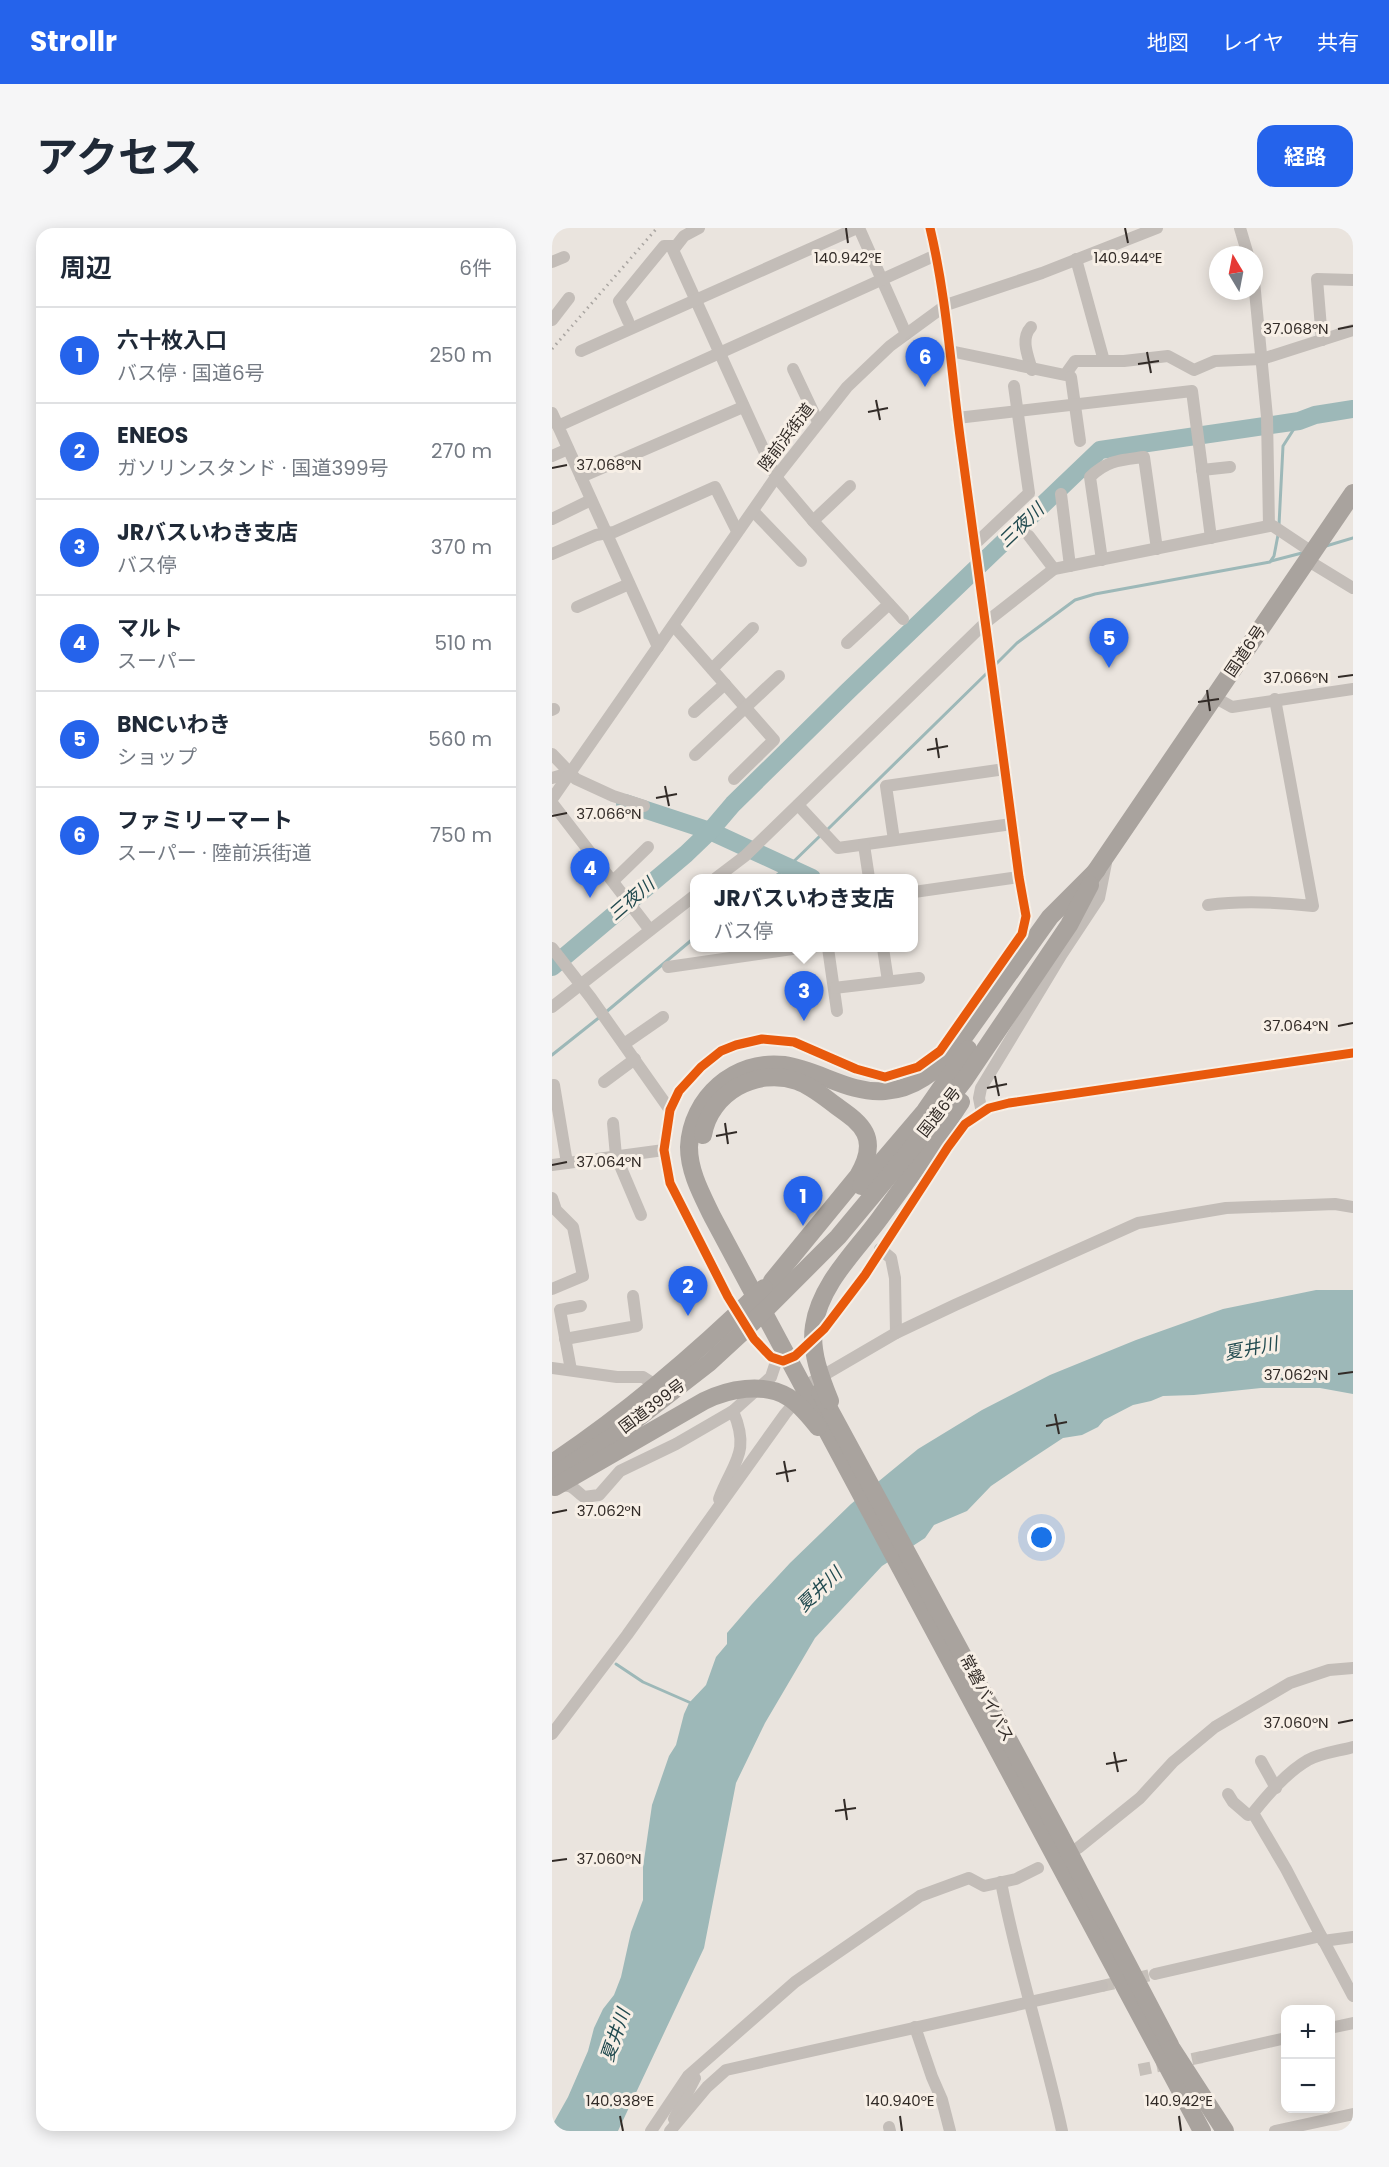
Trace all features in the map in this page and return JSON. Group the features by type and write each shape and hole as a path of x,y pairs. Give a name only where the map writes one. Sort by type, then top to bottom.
{"highway":[{"name":"国道6号","path":"743,1321 772,1281 880,1165 925,1111 1051,925 1102,863 1353,493"},
{"name":"国道6号","path":"743,1321 838,1237 879,1188 965,1078 1069,926 1102,863"},
{"path":"749,1272 704,1199 692,1168 689,1148 693,1125 701,1104 711,1091 740,1071 770,1064 786,1065 851,1087 876,1092 903,1088 920,1081 937,1069 954,1051 1050,917 1102,863"},
{"path":"839,1439 813,1345 816,1315 839,1271 927,1153 996,1048 1036,974"},
{"path":"749,1272 710,1187 702,1153 702,1138 704,1127 722,1096 748,1082 763,1077 780,1076 798,1081 813,1089 854,1118 865,1134 868,1148 865,1164 858,1176 772,1281"},
{"name":"常磐バイパス","path":"749,1272 812,1399 839,1439 1053,1837 1216,2131"},
{"name":"国道399号","path":"552,1462 743,1321"},
{"name":"国道399号","path":"553,1484 709,1363 743,1321"},
{"path":"553,1484 578,1481 601,1461 718,1394 750,1388 768,1390 788,1397 839,1439"},
{"name":"常磐バイパス","path":"1053,1837 1122,1983 1202,2131"},
{"path":"1122,1983 1134,2018 1193,2131"},
{"path":"1172,2049 1226,2131"}],"street":[{"path":"699,228 684,236 673,250 776,477 903,619"},
{"path":"581,351 858,228 906,334"},
{"path":"930,228 946,305 957,418 981,580 1018,877 1026,916 1022,934 940,1051 918,1067 885,1077 856,1069 794,1042 762,1039 721,1052 701,1067 679,1091 670,1110 664,1150 670,1183 754,1339 771,1357 783,1361 795,1356 824,1329 865,1275 948,1147 966,1124 989,1108 1010,1103 1353,1053"},
{"name":"陸前浜街道","path":"552,801 776,477 847,387 890,346 946,305 1157,228"},
{"path":"1240,228 1245,246"},
{"path":"628,321 619,301 664,246 676,246"},
{"path":"658,646 554,420 719,354 936,255"},
{"path":"552,262 564,257"},
{"path":"1076,259 1104,361"},
{"path":"1322,340 1317,279 1353,280"},
{"path":"552,320 569,298"},
{"path":"1256,300 1267,417 1271,526"},
{"path":"1031,327 1026,333 1025,342 1032,370"},
{"path":"951,351 1032,370 1065,375 1075,361 1124,361 1168,356 1194,370 1215,361 1262,359 1353,330"},
{"path":"793,369 818,422"},
{"path":"1071,377 1080,441"},
{"path":"975,544 1029,493 1014,386"},
{"path":"957,418 1192,391 1211,538"},
{"path":"581,477 743,407"},
{"path":"552,456 568,449"},
{"path":"1102,560 1090,477 1100,467 1112,461 1144,457 1157,549"},
{"path":"1202,470 1230,467"},
{"path":"813,521 850,486"},
{"path":"552,554 596,535 614,532 716,487 737,531"},
{"path":"1061,494 1071,566"},
{"path":"552,519 591,500"},
{"path":"753,511 801,561"},
{"path":"722,874 745,856 985,623 1054,569 1271,526 1285,534 1353,588"},
{"path":"1029,536 1054,569"},
{"path":"577,607 629,584"},
{"path":"847,643 890,604"},
{"path":"674,626 774,740 734,779"},
{"path":"712,669 753,628"},
{"path":"695,755 779,676"},
{"path":"694,712 724,684"},
{"path":"1214,697 1232,707 1353,688"},
{"path":"1208,905 1232,902 1312,906 1275,699"},
{"path":"552,754 576,779 613,796 644,806"},
{"path":"894,840 886,786 1005,769"},
{"path":"552,778 570,773"},
{"path":"552,801 650,930"},
{"path":"798,805 838,848 1012,824"},
{"path":"864,845 868,874"},
{"path":"613,881 648,848"},
{"path":"982,1113 979,1098 981,1088 1062,954 1099,898 1102,863"},
{"path":"918,891 1018,877"},
{"path":"552,1007 690,899"},
{"path":"552,948 670,1110"},
{"path":"668,967 771,952"},
{"path":"829,952 837,1011"},
{"path":"884,952 888,981"},
{"path":"834,988 919,978"},
{"path":"624,1044 663,1017"},
{"path":"604,1082 635,1059"},
{"path":"554,1084 567,1163"},
{"path":"613,1123 616,1156 641,1215"},
{"path":"552,1165 664,1150"},
{"path":"552,1198 556,1210 573,1227 583,1276 552,1289"},
{"path":"552,1734 627,1635 785,1414 812,1382 896,1333 1138,1223 1226,1208 1335,1204 1353,1207"},
{"path":"552,1224 569,1222"},
{"path":"880,1249 891,1258 895,1278 896,1333"},
{"path":"565,1339 637,1326 633,1296"},
{"path":"571,1370 560,1310 581,1306"},
{"path":"578,1481 584,1497 599,1495 620,1471 676,1444 733,1411 771,1377 777,1359"},
{"path":"552,1368 617,1377 643,1377 657,1386"},
{"path":"713,1515 742,1447 740,1428 733,1411"},
{"path":"1078,1848 1140,1798 1173,1762 1215,1726 1290,1683 1329,1670 1353,1668"},
{"path":"1352,1991 1253,1813 1276,1788 1309,1759 1353,1747"},
{"path":"1261,1761 1276,1788"},
{"path":"1228,1794 1233,1802 1248,1815"},
{"path":"651,2131 688,2076 795,1982 920,1896 969,1878 984,1886 1016,1879 1038,1868"},
{"path":"1001,1882 1062,2131"},
{"path":"1155,1974 1322,1939 1353,1937"},
{"path":"670,2131 706,2088 726,2070 1102,1986"},
{"path":"1335,2027 1353,2023"},
{"path":"915,2027 942,2100 950,2131"},
{"path":"1202,2057 1281,2039"},
{"path":"670,2131 702,2064"},
{"path":"1275,2131 1353,2114"}],"water":[{"name":"夏井川","path":"1316,1290 1353,1290 1353,1394 1320,1388 1261,1388 1163,1396 1133,1405 1082,1435 1063,1438 991,1486 967,1511 934,1525 925,1538 882,1566 815,1638 765,1723 736,1783 704,1948 618,2131 552,2131 554,2122 568,2097 588,2051 594,2028 603,2009 614,1995 621,1977 631,1932 643,1900 643,1867 652,1805 669,1756 676,1745 684,1714 689,1703 706,1685 716,1657 727,1644 727,1633 752,1604 790,1563 851,1504 918,1449 982,1410 1050,1375 1136,1340 1223,1309"}],"waterway":[{"name":"三夜川","path":"552,967 686,854 733,804 848,691 1100,450 1299,421 1315,415 1353,409"},
{"path":"1279,525 1283,446 1299,421"},
{"path":"994,666 1017,643 1075,600 1095,594 1270,562 1274,556 1278,535"},
{"path":"1326,546 1353,538"},
{"path":"1271,561 1302,553"},
{"path":"827,830 987,673"},
{"name":"三夜川","path":"625,803 710,831 803,874"},
{"path":"778,874 822,834"},
{"path":"606,1012 690,941"},
{"path":"552,1055 601,1016"},
{"path":"616,1664 643,1682 691,1703"}],"tunnel":[{"path":"1102,1986 1155,1974"},
{"path":"1139,2070 1202,2057"}],"railway":[{"path":"552,349 657,228"}],"cycle path":[{"path":"930,228 945,309 961,444 1026,916 1022,934 940,1051 918,1067 885,1077 856,1069 794,1042 762,1039 721,1051 701,1067 679,1091 670,1110 664,1150 670,1183 728,1297 754,1339 771,1357 783,1361 795,1356 824,1329 865,1275 965,1124 989,1108 1009,1103 1353,1053"}],"place":[{"name":"ファミリーマート","path":"925,387"},
{"name":"BNCいわき","path":"1109,668"},
{"name":"マルト","path":"590,898"},
{"name":"JRバスいわき支店","path":"804,1021"},
{"name":"六十枚入口","path":"803,1226"},
{"name":"ENEOS","path":"688,1316"}]}
